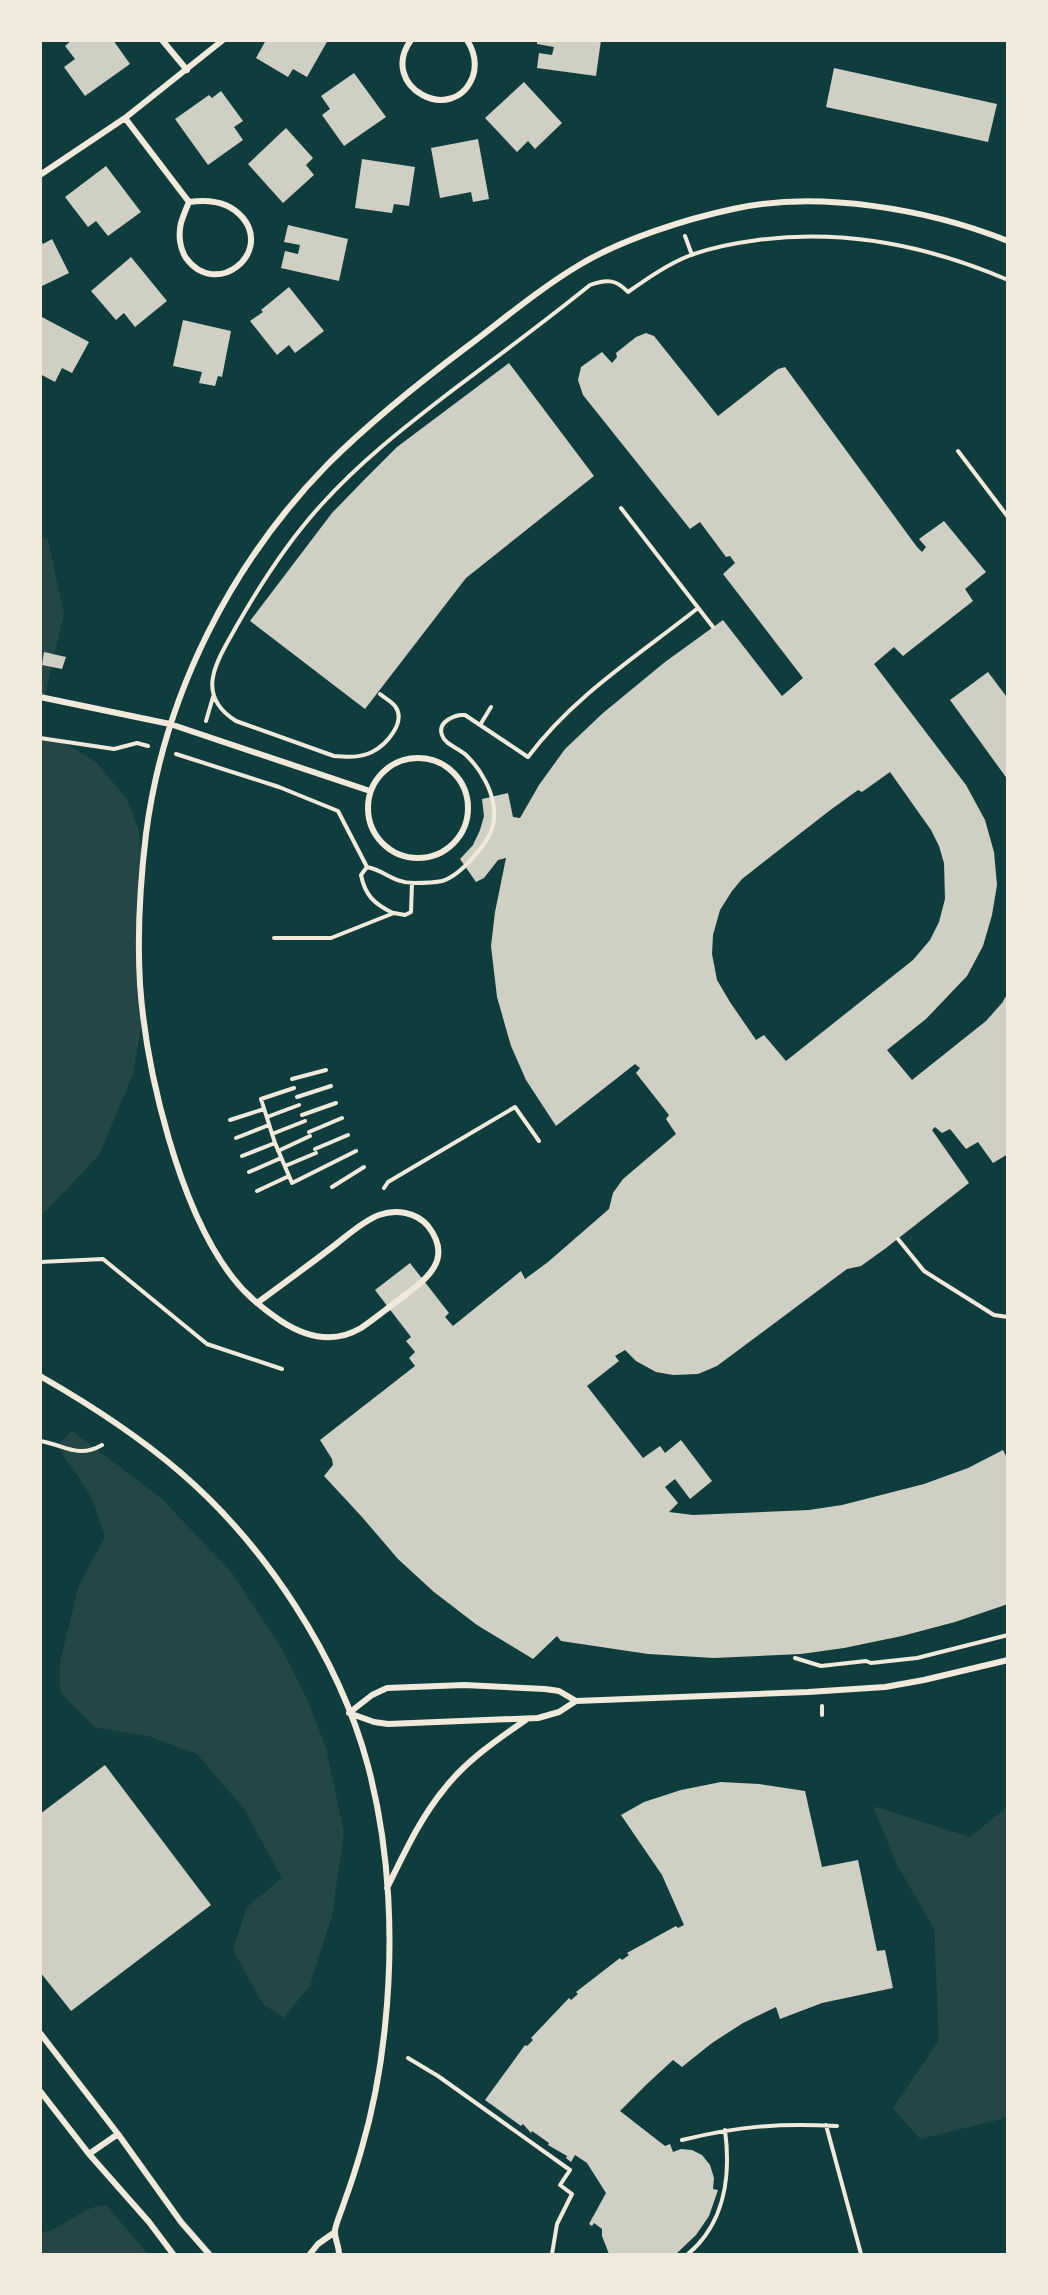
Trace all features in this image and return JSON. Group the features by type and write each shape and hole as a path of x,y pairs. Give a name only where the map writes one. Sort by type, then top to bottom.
{"street":[{"path":"162,40 187,70"},
{"path":"40,175 125,118 223,40"},
{"path":"400,40 409,43 402,59 406,81 422,96 440,100 458,94 471,81 475,70 475,59 472,47 466,40"},
{"path":"125,118 189,202"},
{"path":"209,199 236,209 247,223 252,239 247,256 236,268 222,275 207,275 192,267 181,251 181,225 189,202 209,199"},
{"path":"257,1303 364,1223 386,1213 406,1213 419,1217 430,1229 438,1246 436,1265 420,1284 368,1323 341,1336 325,1338 304,1334 257,1303 234,1280 218,1257 186,1189 159,1103 146,1033 139,953 141,892 148,819 170,724 189,671 222,608 266,540 312,481 352,441 433,373 539,293 588,260 641,237 747,206 792,203 849,204 901,211 956,224 1008,241"},
{"path":"40,697 170,724 370,791"},
{"path":"417,758 433,761 455,775 464,789 467,814 463,830 453,844 431,857 414,858 398,854 383,845 373,831 368,816 370,791 379,776 400,761 417,758"},
{"path":"40,1376 100,1412 157,1453 181,1472 229,1520 290,1596 320,1649 359,1737 373,1786 381,1830 387,1889 389,1955 382,2057 366,2131 335,2232 339,2254"},
{"path":"349,1713 374,1722 388,1724 528,1718 559,1712 576,1701 885,1687 1008,1660"},
{"path":"349,1713 372,1695 387,1688 464,1685 545,1689 559,1691 576,1701"},
{"path":"387,1889 420,1824 446,1786 483,1752 528,1718"},
{"path":"40,2033 118,2134 181,2222 209,2254"},
{"path":"40,2091 89,2154 149,2222 173,2254"},
{"path":"89,2154 118,2134"},
{"path":"310,2254 318,2244 335,2232"}],"path":[{"path":"380,694 397,708 399,720 394,731 372,752 347,758 334,756 236,720 225,713 214,696 212,677 216,665 250,602 275,563 323,502 390,438 590,285 604,280 614,282 628,292 666,266 724,245 775,238 818,236 863,240 927,251 1008,280"},
{"path":"958,451 1008,517"},
{"path":"621,508 713,627"},
{"path":"40,738 114,749 136,743 279,787 338,810 367,867 401,882 443,881 460,871 484,844 493,826 494,808 483,776 465,755 446,742 442,736 441,729 444,723 457,714 465,715 528,757 544,735 570,709 698,608"},
{"path":"480,725 490,707"},
{"path":"367,867 361,875 367,895 378,906 394,913 405,915 411,912 412,883"},
{"path":"274,939 331,938 394,913"},
{"path":"292,1079 326,1070"},
{"path":"297,1098 331,1086"},
{"path":"294,1089 261,1099 275,1143 292,1183 356,1151"},
{"path":"302,1115 336,1103"},
{"path":"267,1117 299,1106"},
{"path":"384,1188 388,1182 515,1107 539,1141"},
{"path":"230,1120 264,1109"},
{"path":"278,1150 342,1118"},
{"path":"272,1134 305,1121"},
{"path":"236,1138 270,1125"},
{"path":"285,1166 348,1135"},
{"path":"242,1156 275,1143"},
{"path":"249,1172 281,1158"},
{"path":"332,1187 364,1167"},
{"path":"257,1191 289,1176"},
{"path":"898,1239 924,1271 994,1315 1008,1317"},
{"path":"40,1262 103,1259 207,1344 282,1369"},
{"path":"40,1441 90,1452 102,1445"},
{"path":"795,1658 821,1666 866,1661 871,1663 917,1658 1008,1635"},
{"path":"408,2058 438,2076 570,2170 560,2185 572,2194 557,2224 552,2254"},
{"path":"682,2140 725,2130 773,2125 837,2126"},
{"path":"826,2125 861,2254"},
{"path":"688,2254 710,2229 721,2203 728,2177 725,2130"}],"shaded area":[{"path":"41,536 48,540 64,614 44,698 41,697"},
{"path":"41,738 58,739 96,762 127,799 138,829 142,854 142,1021 133,1074 99,1155 41,1216"},
{"path":"72,1431 162,1499 232,1573 281,1647 307,1699 326,1748 344,1832 332,1916 310,1985 284,2018 263,2004 233,1950 247,1907 282,1878 244,1809 197,1754 151,1737 94,1727 60,1692 60,1662 79,1585 105,1537 91,1496 57,1446"},
{"path":"873,1806 970,1837 1007,1807 1008,2116 920,2139 893,2108 939,2040 934,1929 896,1863"},
{"path":"106,2205 148,2254 41,2254 41,2232 58,2227 88,2209"}],"building":[{"path":"72,40 113,40 130,64 85,96 64,67 75,59 65,46"},
{"path":"266,40 328,40 307,77 293,69 288,77 256,58"},
{"path":"537,40 601,40 596,76 537,68 539,53 552,55 554,47 537,44"},
{"path":"834,68 997,104 988,142 826,107"},
{"path":"354,73 386,117 344,146 322,115 330,109 321,96"},
{"path":"524,82 562,123 535,149 528,141 517,152 485,118"},
{"path":"221,91 243,121 234,127 243,140 208,165 175,119 209,95 212,98"},
{"path":"286,128 313,158 306,165 314,175 283,203 248,164"},
{"path":"478,139 489,199 473,202 471,192 440,198 431,148"},
{"path":"362,159 415,167 409,206 394,204 392,213 355,208"},
{"path":"106,166 141,212 108,236 96,221 88,227 65,197"},
{"path":"288,225 348,239 339,281 281,268 285,251 298,254 300,245 284,242"},
{"path":"40,239 43,244 52,239 69,273 40,287"},
{"path":"131,257 167,301 135,327 124,313 116,320 91,291"},
{"path":"289,287 324,331 295,353 289,345 277,355 250,321"},
{"path":"40,316 89,342 72,373 62,368 55,382 40,374"},
{"path":"183,320 231,331 222,377 218,376 215,386 199,383 202,372 173,366"},
{"path":"646,333 654,336 718,416 778,369 785,367 917,547 922,552 926,547 919,539 944,521 986,572 965,589 973,601 903,656 894,647 874,664 966,785 985,820 994,852 997,885 992,915 983,946 967,976 926,1019 887,1050 912,1080 986,1021 1008,993 1008,1154 993,1163 978,1142 966,1149 950,1129 942,1133 935,1127 932,1130 969,1183 886,1248 861,1266 847,1269 717,1366 698,1374 673,1375 656,1372 636,1361 625,1350 615,1356 619,1361 587,1386 643,1458 660,1446 665,1453 681,1440 712,1481 690,1499 675,1479 665,1487 678,1503 669,1512 693,1515 809,1510 842,1505 924,1484 968,1468 1003,1450 1008,1460 1008,1604 955,1622 844,1648 801,1654 714,1658 648,1654 561,1641 557,1636 533,1659 477,1625 434,1592 398,1559 324,1476 333,1465 332,1459 320,1440 415,1366 409,1358 415,1352 406,1341 411,1337 375,1290 410,1263 449,1313 445,1317 453,1326 521,1271 525,1279 548,1262 609,1209 613,1193 623,1179 676,1134 666,1119 669,1115 636,1073 640,1068 635,1064 556,1126 526,1080 511,1046 497,997 491,946 506,858 498,860 484,878 476,882 460,859 473,845 480,830 484,816 482,799 508,793 513,817 520,818 539,785 565,749 603,713 665,662 723,620 782,696 803,678 723,574 735,563 730,556 726,557 700,522 690,529 583,395 578,380 581,367 602,352 612,363 617,357 616,353 636,337","holes":["890,772 931,830 944,863 945,899 939,922 930,940 913,960 786,1061 764,1035 756,1040 717,980 712,954 713,935 720,910 732,891 742,879 829,811 858,790 862,792"]},
{"path":"509,363 594,476 466,578 365,709 250,621 332,513 397,447"},
{"path":"44,652 66,657 62,669 42,665"},
{"path":"988,672 1006,696 1008,695 1008,780 950,700"},
{"path":"105,1765 211,1905 71,2011 40,1972 40,1814"},
{"path":"721,1782 759,1784 805,1791 822,1867 858,1860 877,1951 885,1950 893,1988 822,2003 780,2019 776,2007 743,2023 712,2043 682,2067 673,2060 647,2084 620,2111 665,2146 670,2144 673,2152 681,2149 692,2150 702,2155 710,2165 714,2178 713,2189 718,2190 709,2216 696,2235 676,2254 609,2254 602,2236 602,2229 594,2223 592,2226 589,2224 606,2193 587,2163 575,2155 571,2162 566,2158 567,2156 548,2145 549,2143 532,2131 531,2133 523,2124 521,2126 485,2100 525,2045 527,2046 533,2040 531,2038 569,1998 571,2000 578,1994 576,1992 620,1958 622,1960 629,1955 627,1953 676,1926 678,1928 684,1925 662,1875 621,1815 644,1802 681,1790"}]}
